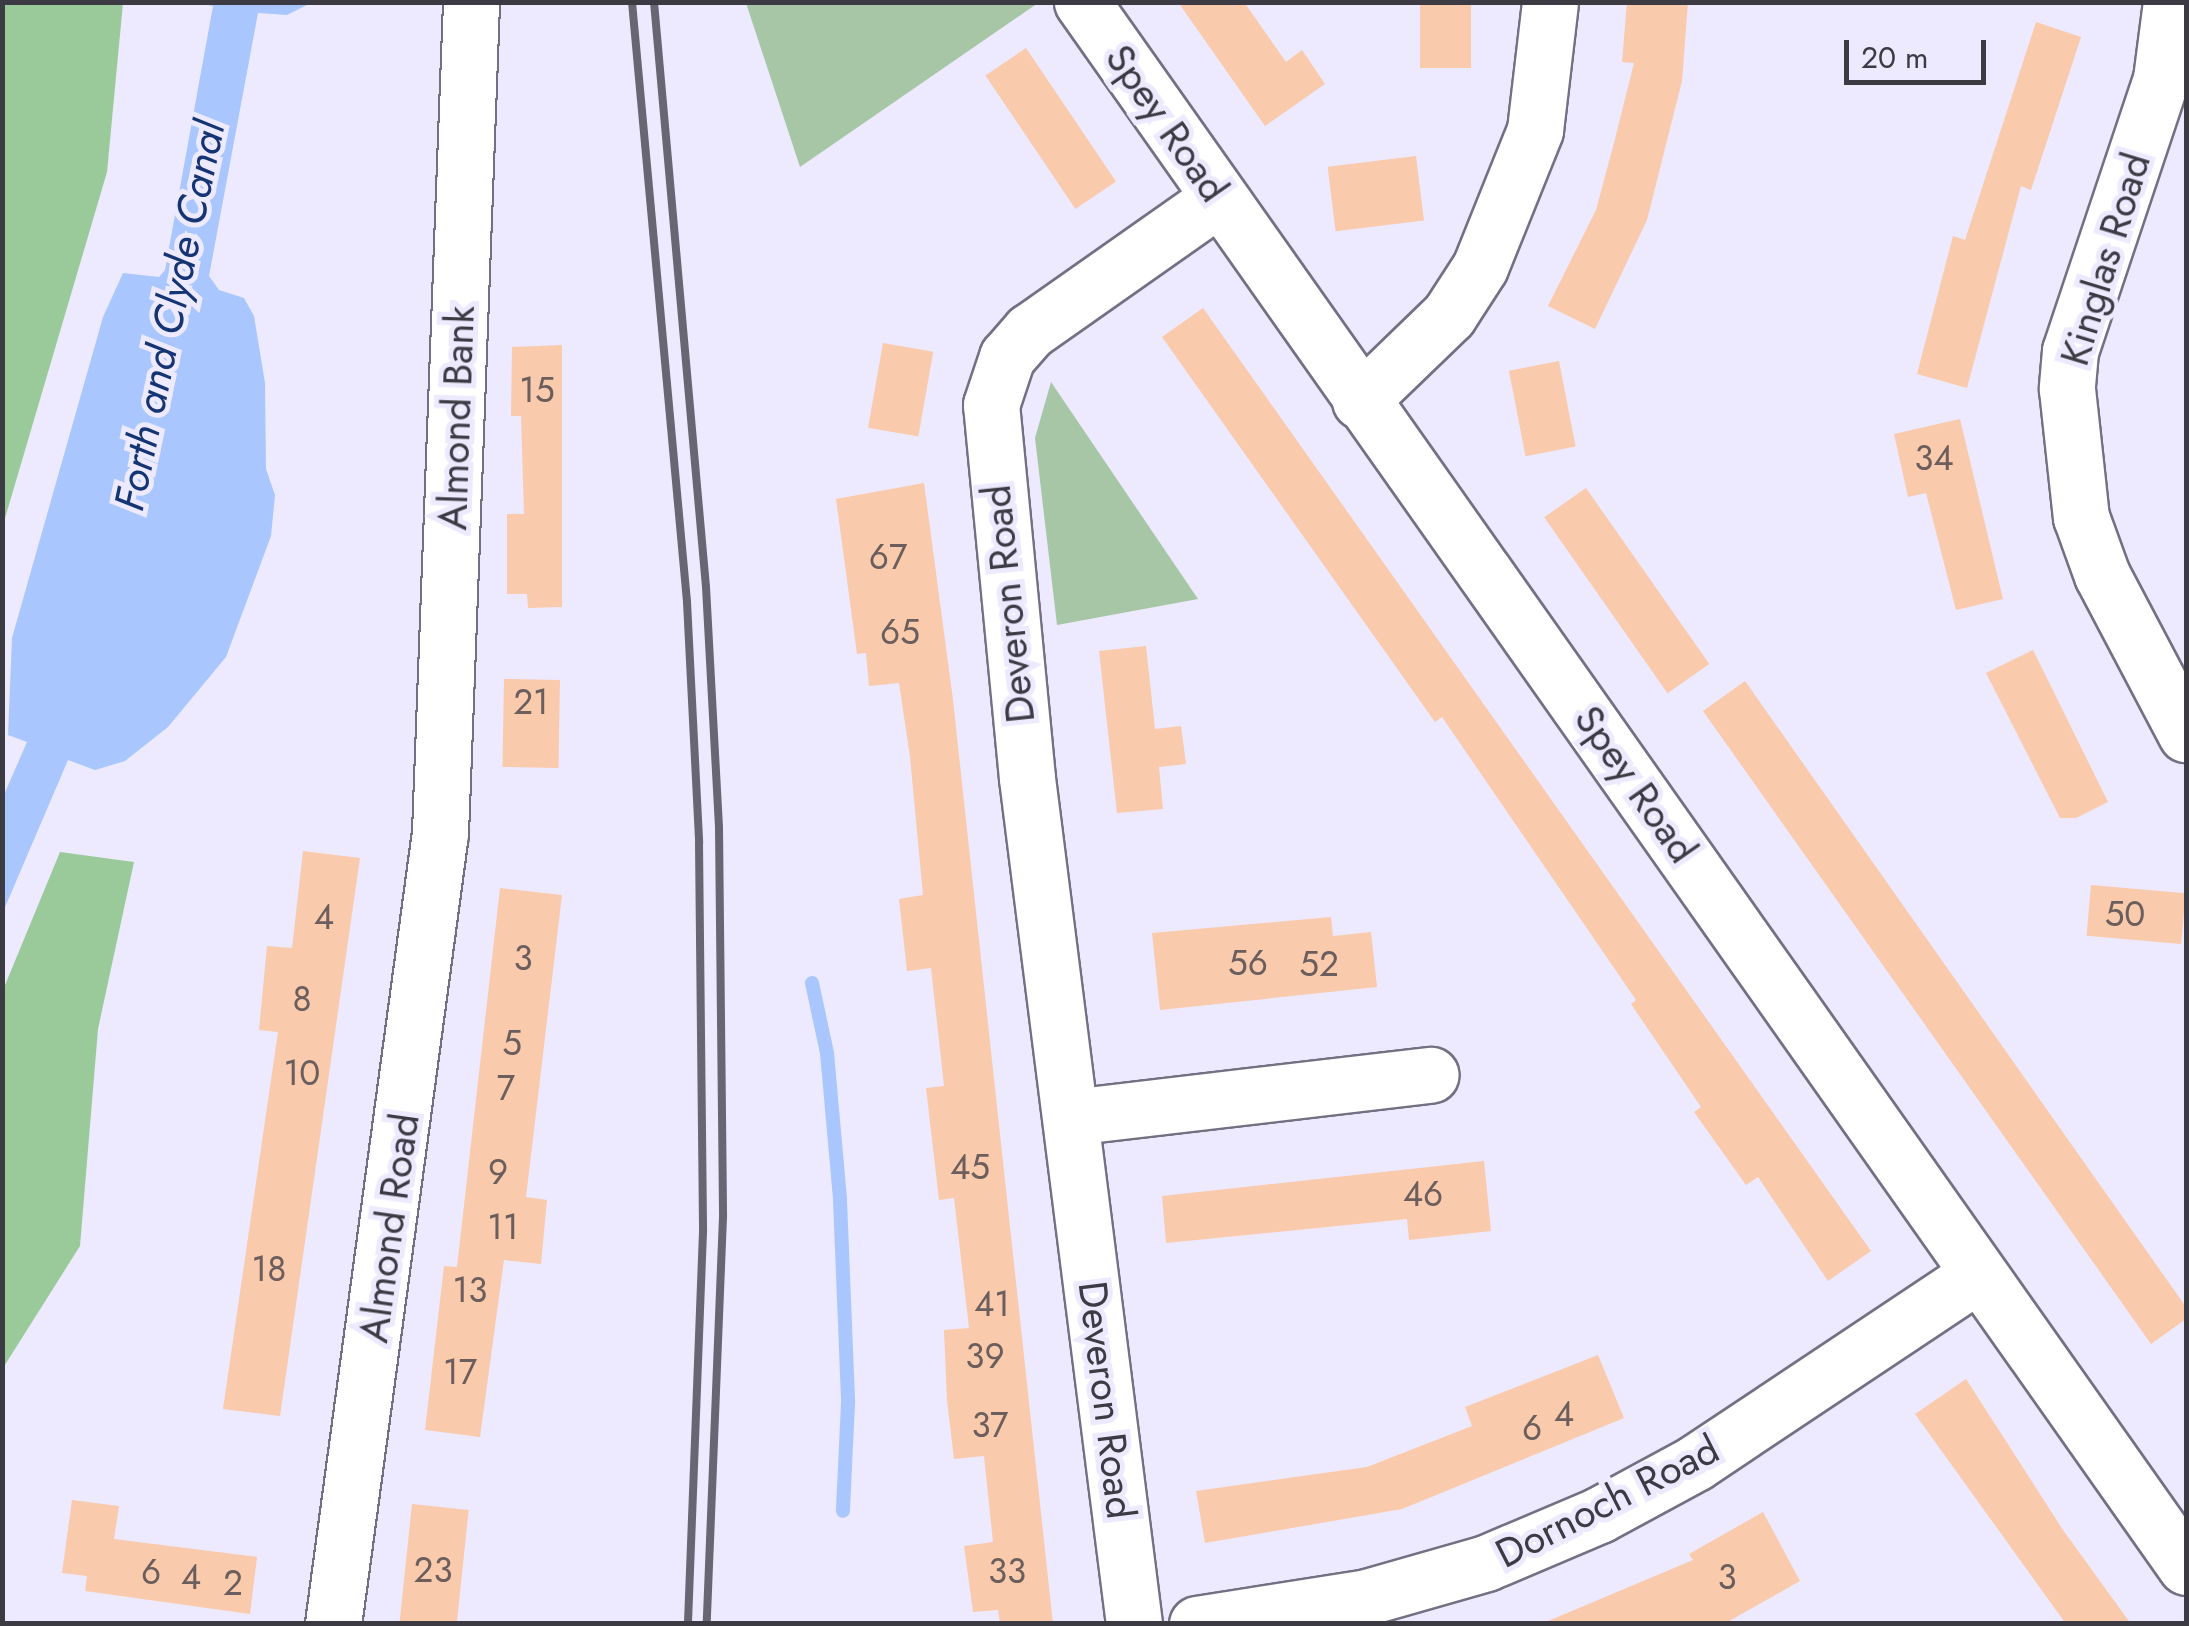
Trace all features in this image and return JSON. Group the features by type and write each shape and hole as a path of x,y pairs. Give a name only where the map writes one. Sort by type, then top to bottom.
{"street":[{"name":"Almond Bank","path":"440,832 471,2"},
{"name":"Spey Road","path":"1082,2 1360,402 1566,682 1975,1276 2186,1568"},
{"path":"1360,402 1449,315 1480,267 1535,130 1550,2"},
{"name":"Kinglas Road","path":"2171,2 2161,79 2070,350 2067,388 2081,517 2102,575 2186,734"},
{"name":"Deveron Road","path":"1134,1624 1004,574 991,405 1007,357 1030,331 1220,198"},
{"name":"Almond Road","path":"333,1624 440,832"},
{"path":"1070,1117 1431,1074"},
{"name":"Dornoch Road","path":"1197,1624 1367,1597 1486,1563 1598,1515 1695,1464 1975,1276"}],"green space":[{"path":"3,2 123,3 107,172 3,525"},
{"path":"746,2 1038,3 800,167"},
{"path":"1051,382 1198,599 1057,625 1035,438"},
{"path":"60,852 134,862 98,1029 80,1246 3,1368 3,990"}],"water":[{"name":"Forth and Clyde Canal","path":"198,3 311,3 287,15 258,13 209,276 219,290 244,298 254,316 265,383 266,469 275,495 271,536 226,657 168,727 125,761 95,770 68,760 3,912 3,797 27,742 8,735 12,638 103,317 123,273 159,277 165,270 213,6"}],"building":[{"path":"1178,2 1244,2 1286,62 1302,50 1325,84 1265,126"},
{"path":"1420,2 1471,2 1471,68 1420,68"},
{"path":"1627,2 1688,2 1682,81 1647,220 1595,329 1548,306 1596,210 1614,143 1634,63 1622,62"},
{"path":"2036,22 2081,37 2031,190 2021,186 1967,388 1917,374 1953,236 1965,240"},
{"path":"1026,48 1116,181 1075,209 985,75"},
{"path":"1416,156 1424,221 1336,231 1328,167"},
{"path":"1203,308 1871,1251 1828,1281 1758,1177 1746,1185 1694,1112 1701,1107 1631,1004 1636,1000 1442,717 1435,722 1162,337"},
{"path":"883,343 933,352 918,437 868,428"},
{"path":"562,345 562,607 528,608 527,594 507,594 507,514 524,514 521,416 511,416 512,347"},
{"path":"1559,361 1576,446 1526,456 1509,371"},
{"path":"1960,419 2003,599 1956,610 1926,493 1908,497 1894,434"},
{"path":"924,483 953,700 1053,1624 1000,1624 998,1610 973,1612 964,1546 993,1542 984,1456 954,1459 947,1400 944,1330 969,1328 954,1198 939,1200 926,1088 944,1086 931,968 907,971 899,899 923,895 910,757 899,683 869,686 866,653 857,654 836,499"},
{"path":"1586,488 1709,664 1668,693 1544,517"},
{"path":"1146,646 1155,729 1181,726 1186,764 1159,767 1163,809 1117,813 1099,651"},
{"path":"2033,650 2108,802 2076,818 2060,818 1986,673"},
{"path":"504,679 560,680 558,768 502,767"},
{"path":"1745,681 2186,1307 2186,1319 2151,1344 1703,711"},
{"path":"303,851 360,858 280,1416 223,1409 278,1032 259,1030 267,946 292,948"},
{"path":"2091,885 2186,893 2181,944 2087,936"},
{"path":"500,888 562,895 526,1197 547,1200 541,1264 504,1260 480,1437 425,1430 444,1266 457,1267"},
{"path":"1331,917 1333,936 1371,932 1377,987 1160,1010 1152,933"},
{"path":"1484,1161 1491,1231 1409,1240 1407,1219 1166,1243 1162,1196"},
{"path":"1598,1355 1624,1418 1402,1509 1205,1543 1196,1491 1367,1467 1472,1426 1465,1407"},
{"path":"1966,1379 2063,1530 2131,1624 2066,1624 1915,1414"},
{"path":"72,1500 119,1506 114,1539 257,1557 250,1614 85,1591 87,1576 62,1573"},
{"path":"412,1504 469,1510 457,1624 399,1624"},
{"path":"1763,1512 1800,1581 1724,1624 1541,1624 1693,1560 1689,1554"}],"waterway":[{"path":"812,983 827,1053 840,1200 848,1403 843,1511"}],"railway":[{"path":"632,2 687,602 699,843 703,1232 688,1624"},
{"path":"654,2 706,587 719,828 723,1217 707,1624"}]}
